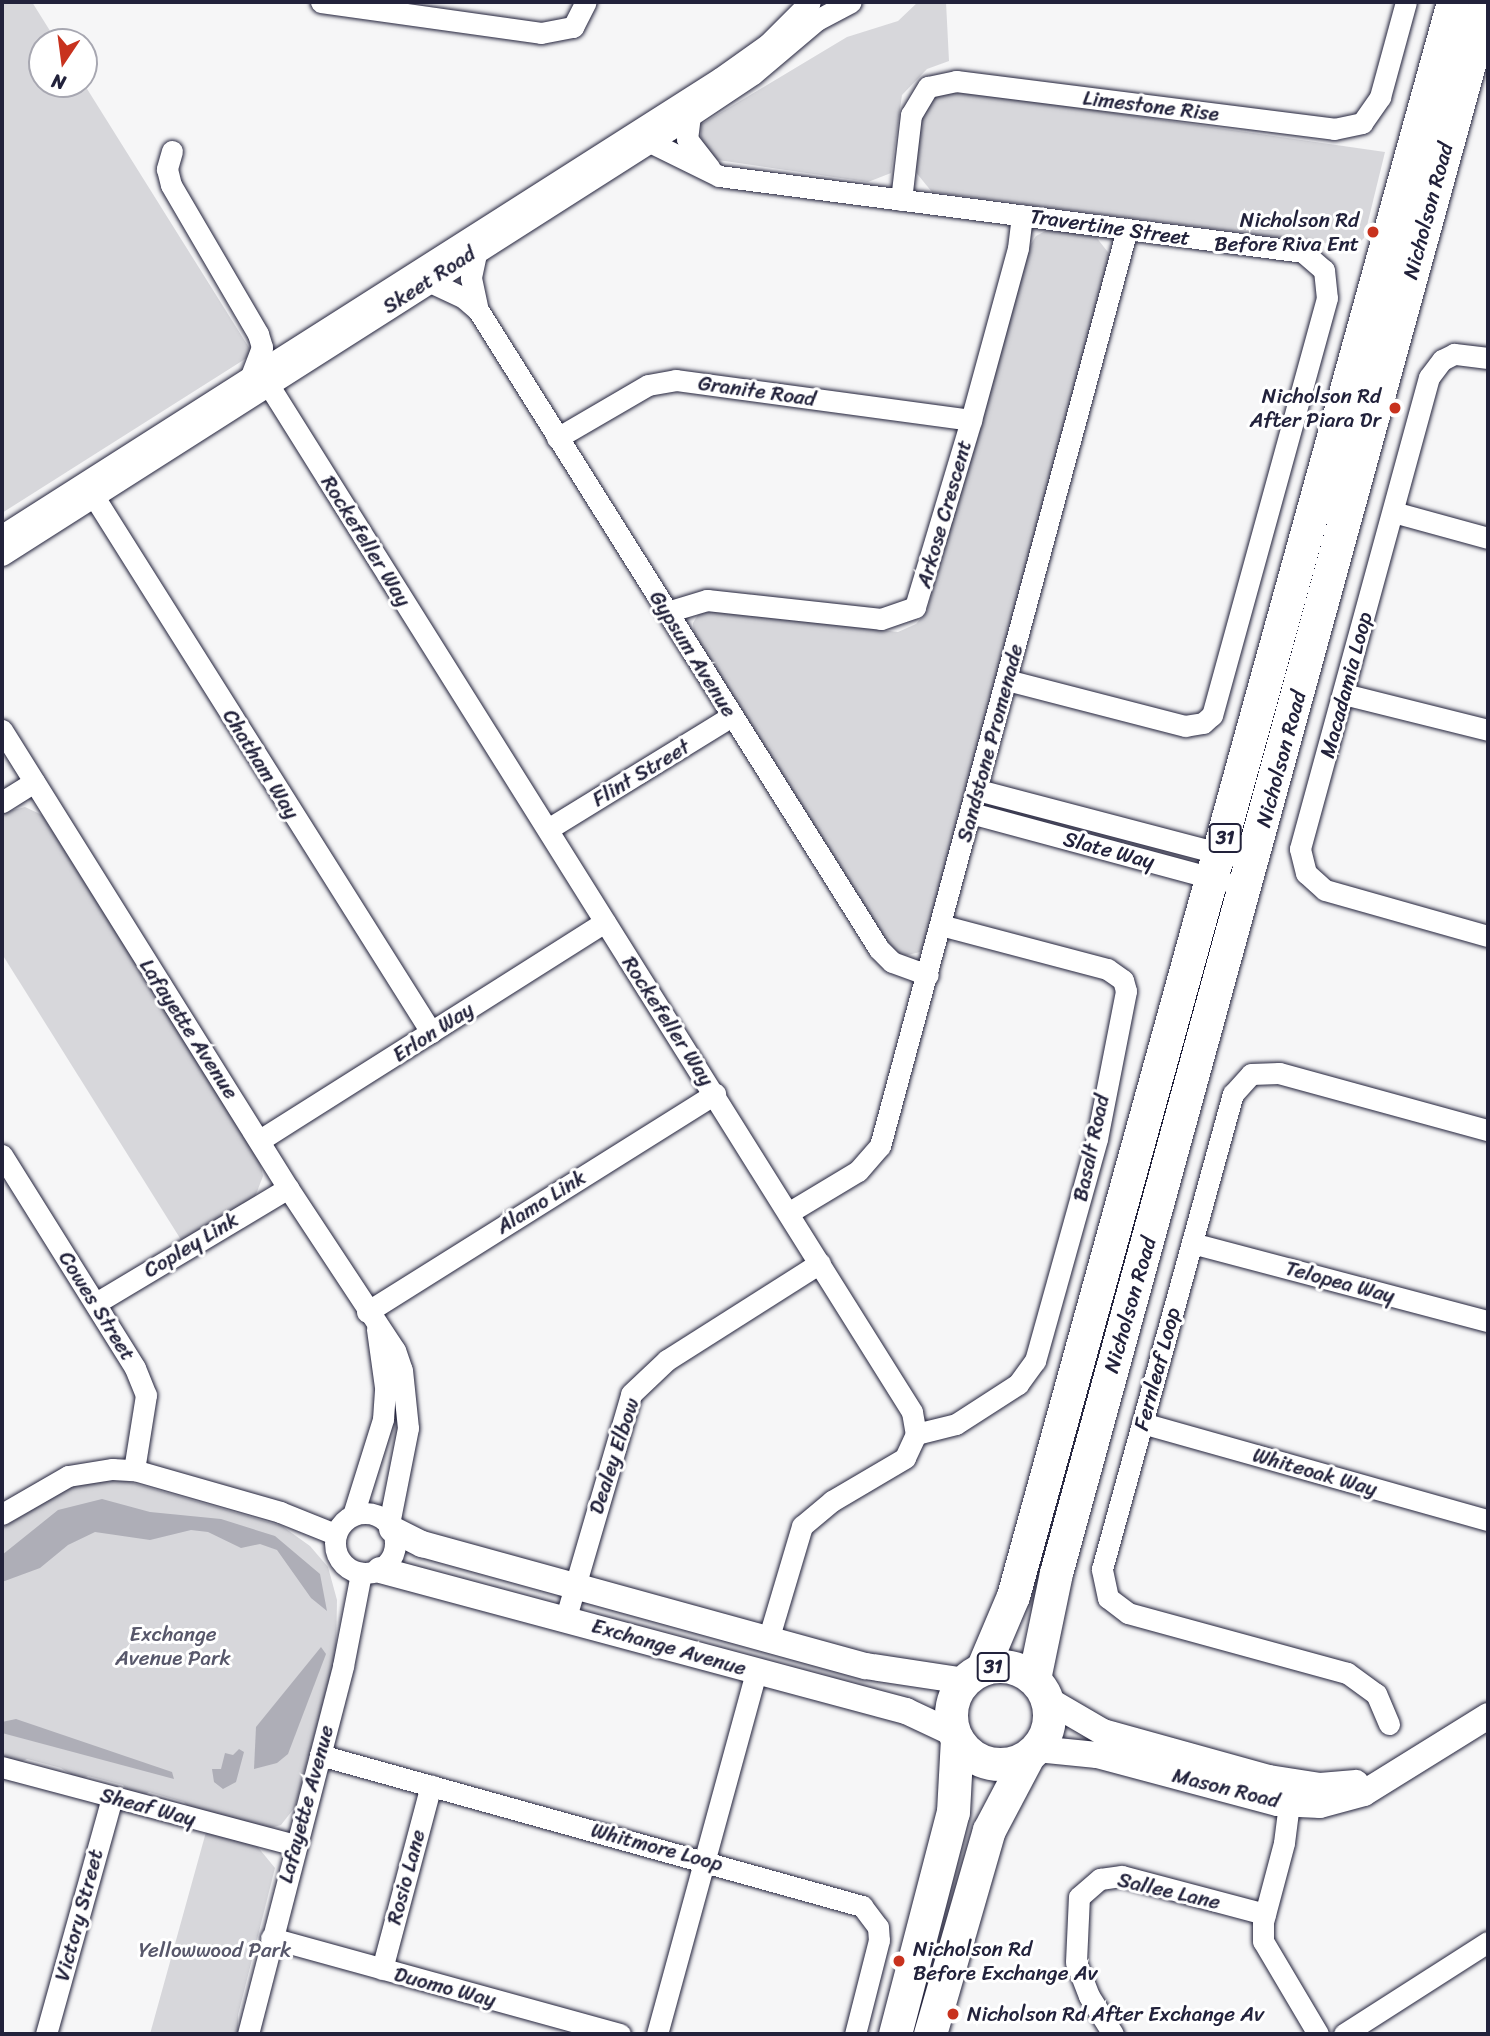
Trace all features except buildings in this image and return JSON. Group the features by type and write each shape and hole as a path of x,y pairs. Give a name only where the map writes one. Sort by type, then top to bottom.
{"main road":[{"name":"Nicholson Road","path":"895,2034 951,1824 956,1736 951,1712 1013,1596 1217,866 1453,2"},
{"name":"Nicholson Road","path":"930,2034 989,1830 1049,1726 1041,1689 1056,1573 1250,875 1486,2"},
{"name":"31","path":"973,1675 1009,1667 1041,1689"},
{"path":"956,1736 966,1751 993,1764 1032,1753"}],"street":[{"path":"321,2 541,33 573,27 586,2"},
{"name":"Skeet Road","path":"2,555 260,379 297,344 720,78 768,44 810,2"},
{"name":"Skeet Road","path":"2,536 260,379 428,281 650,142 775,57 817,20 852,2"},
{"name":"Limestone Rise","path":"901,200 911,115 928,87 956,81 1334,129 1362,123 1380,97 1406,2"},
{"path":"690,115 690,145 719,176"},
{"name":"Travertine Street","path":"650,142 719,176 1303,252 1324,270 1328,298 1212,715 1203,723 1185,726 1007,680"},
{"path":"172,151 167,169 171,186 242,303 262,347 260,379"},
{"name":"Arkose Crescent","path":"667,612 707,600 881,619 915,607 971,420 1018,248 1022,215"},
{"name":"Sandstone Promenade","path":"788,1213 858,1171 880,1146 1127,229"},
{"name":"Gypsum Avenue","path":"477,248 471,278 478,310"},
{"name":"Gypsum Avenue","path":"428,281 464,298 478,310 879,949 892,962 928,975"},
{"path":"242,303 262,328 297,344"},
{"name":"Macadamia Loop","path":"1488,358 1454,354 1434,368 1300,849 1306,873 1325,890 1488,936"},
{"name":"Rockefeller Way","path":"260,379 715,1094 909,1407 916,1434"},
{"name":"Granite Road","path":"557,438 648,385 676,380 971,420"},
{"name":"Chatham Way","path":"93,495 431,1032"},
{"path":"1393,512 1488,538"},
{"path":"1344,694 1488,730"},
{"name":"Flint Street","path":"548,829 732,716"},
{"name":"Lafayette Avenue","path":"2,730 288,1188 372,1319 395,1350 408,1409 390,1526"},
{"path":"2,802 34,782"},
{"name":"Slate Way","path":"978,790 1250,875"},
{"name":"Slate Way","path":"971,813 1217,866"},
{"name":"Erlon Way","path":"260,1140 605,922"},
{"name":"Basalt Road","path":"916,1434 956,1424 1018,1384 1035,1361 1097,1139 1126,991 1123,980 1107,969 941,925"},
{"name":"Fernleaf Loop","path":"1389,1724 1376,1693 1348,1673 1128,1613 1108,1598 1102,1569 1232,1096 1251,1074 1279,1073 1488,1130"},
{"name":"Alamo Link","path":"372,1319 715,1094"},
{"name":"Cowes Street","path":"2,1155 135,1368 146,1395 134,1471"},
{"name":"Copley Link","path":"96,1303 288,1188"},
{"name":"Telopea Way","path":"1192,1243 1488,1321"},
{"name":"Dealey Elbow","path":"566,1617 631,1394 667,1360 820,1263"},
{"name":"Lafayette Avenue","path":"353,1515 383,1419 385,1387 372,1319"},
{"name":"Whiteoak Way","path":"1142,1423 1488,1520"},
{"path":"769,1637 802,1526 832,1502 899,1463 912,1451 916,1434"},
{"path":"2,1514 68,1476 95,1469 134,1471 280,1512 335,1534"},
{"path":"373,1514 390,1526 394,1551 370,1572 337,1557 335,1534 353,1515 373,1514"},
{"name":"Exchange Avenue","path":"390,1526 422,1544 900,1675 973,1675"},
{"name":"Lafayette Avenue","path":"248,2034 295,1845 370,1572"},
{"name":"Exchange Avenue","path":"370,1572 566,1617 755,1672 906,1711 956,1736"},
{"path":"657,2034 755,1672"},
{"name":"Mason Road","path":"1041,1689 1103,1732 1291,1793"},
{"name":"Mason Road","path":"1032,1753 1086,1753 1291,1793 1320,1786 1357,1783 1407,1765 1488,1716"},
{"name":"Whitmore Loop","path":"320,1755 846,1899 867,1910 878,1927 878,1940 855,2034"},
{"name":"Sheaf Way","path":"2,1767 295,1845"},
{"name":"Rosio Lane","path":"382,1969 431,1785"},
{"path":"1291,1793 1284,1843 1265,1914 1263,1941 1269,1958 1318,2034"},
{"name":"Victory Street","path":"47,2034 112,1797"},
{"name":"Sallee Lane","path":"1113,2034 1088,1996 1076,1962 1079,1897 1100,1879 1122,1876 1265,1914"},
{"name":"Duomo Way","path":"271,1938 620,2034"},
{"path":"1345,2034 1488,1942"}],"green space":[{"path":"2,2 32,2 48,28 28,28 28,98 93,98 253,354 2,513"},
{"path":"918,2 946,2 949,61 927,69 902,95 891,173 868,182 711,159 702,145 700,125 847,37 898,21"},
{"path":"956,90 1385,152 1364,238 1355,247 932,192 914,170 918,125 924,107 937,94"},
{"path":"1049,229 1096,237 1111,256 928,942 920,952 904,956 889,948 694,636 693,623 699,613 718,611 898,632 916,624 927,611 1023,257 1036,236"},
{"path":"25,807 42,815 260,1162 263,1176 255,1197 183,1243 2,954 2,813"},
{"name":"Exchange Avenue Park","path":"119,1479 282,1526 310,1546 328,1567 337,1600 336,1654 295,1807 281,1825 267,1829 190,1810 184,1802 149,1792 141,1797 128,1793 123,1785 88,1776 80,1780 61,1768 27,1759 19,1763 7,1760 2,1753 2,1528 73,1485"},
{"name":"Yellowwood Park","path":"206,1832 257,1846 275,1868 238,2015 238,2034 150,2034"}],"shaded area":[{"path":"102,1499 150,1512 221,1519 275,1536 320,1574 327,1611 311,1598 277,1550 260,1544 241,1548 208,1532 191,1530 150,1540 95,1532 68,1545 40,1568 2,1582 2,1555 58,1510"},
{"path":"321,1647 326,1654 288,1754 277,1763 254,1769 256,1727"},
{"path":"16,1719 172,1772 174,1779 2,1733 2,1722"},
{"path":"239,1749 244,1752 236,1782 223,1789 214,1782 212,1769 221,1769 225,1753 233,1755"}],"place":[{"name":"Nicholson Rd Before Riva Ent","path":"1373,232"},
{"name":"Nicholson Rd After Piara Dr","path":"1395,408"},
{"name":"Nicholson Rd Before Exchange Av","path":"899,1961"},
{"name":"Nicholson Rd After Exchange Av","path":"953,2014"}]}
